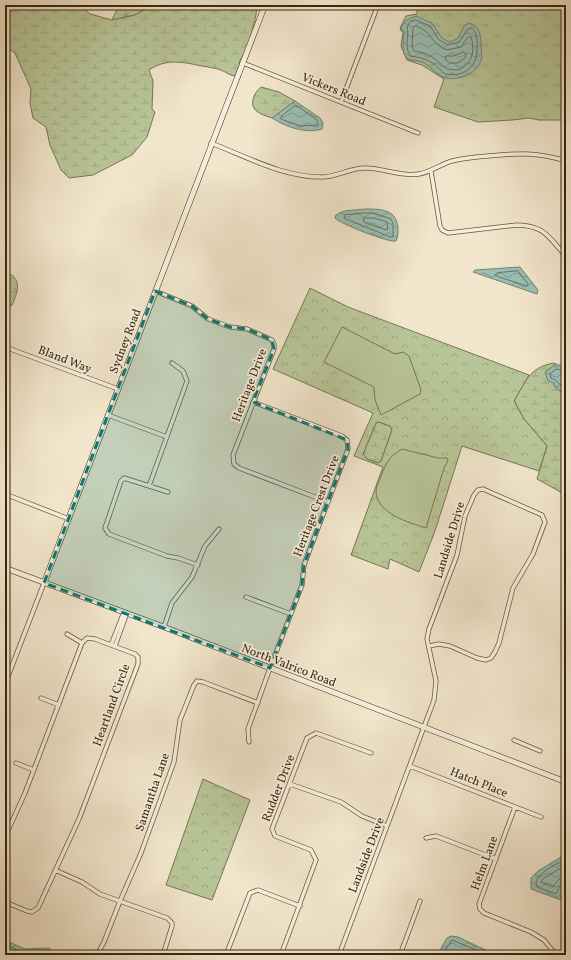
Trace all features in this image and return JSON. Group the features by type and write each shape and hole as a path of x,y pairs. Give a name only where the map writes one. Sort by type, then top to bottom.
{"street":[{"name":"Sydney Road","path":"5,684 69,519 154,291 265,5"},
{"path":"341,102 378,5"},
{"name":"Vickers Road","path":"242,63 418,133"},
{"path":"211,143 284,171 306,176 326,177 350,170 365,168 388,170 406,175 419,174 463,159 517,153 550,156 566,161"},
{"path":"431,171 440,226 442,230 448,233 528,225 539,228 550,237 566,256"},
{"name":"Heritage Drive","path":"154,291 192,306 208,319 230,327 247,329 272,340 274,349 233,455 234,464 239,468 328,502"},
{"name":"Bland Way","path":"5,347 118,389"},
{"path":"149,486 187,381 183,370 172,363"},
{"name":"Heritage Crest Drive","path":"249,742 248,729 302,585 304,565 348,449 347,440 342,436 253,402"},
{"path":"108,415 167,438"},
{"path":"168,492 124,478 121,481 105,528 109,534 167,556 198,565"},
{"name":"Landside Drive","path":"338,955 434,700 436,681 428,646 427,639 429,628 457,555 465,516 474,495 478,490 483,488 542,515 545,522 533,554 513,588 499,643 491,658 486,660 477,658 450,646 439,644 428,646"},
{"path":"5,494 69,519"},
{"path":"164,627 172,603 192,577 205,546 219,529"},
{"name":"North Valrico Road","path":"5,568 164,627 566,782"},
{"path":"246,596 291,614"},
{"path":"113,646 126,613"},
{"path":"5,836 34,770 82,643 67,634"},
{"name":"Heartland Circle","path":"5,902 32,912 38,908 80,819 138,664 138,657 135,654 95,639 86,638 82,643"},
{"name":"Samantha Lane","path":"97,955 104,942 141,853 174,762 180,720 194,685 197,681 203,682 258,703"},
{"path":"41,698 59,705"},
{"name":"Rudder Drive","path":"281,955 316,860 311,850 275,836 272,829 307,738 316,733 371,753"},
{"path":"514,740 540,751"},
{"path":"16,763 34,770"},
{"name":"Hatch Place","path":"410,766 541,817"},
{"path":"290,784 341,802 362,816 387,826"},
{"name":"Helm Lane","path":"515,807 480,904 480,909 484,913 531,932 544,940 556,955"},
{"path":"426,838 436,836 496,859"},
{"path":"55,870 82,882 100,894 170,920 172,926 163,955"},
{"path":"226,955 250,893 258,890 300,906"},
{"path":"400,955 420,901"}],"highlighted area":[{"path":"155,291 192,306 208,319 230,327 247,329 272,340 274,349 253,402 347,440 348,449 304,565 302,585 270,668 44,583"}],"green space":[{"path":"5,5 80,5 90,14 112,20 135,15 153,5 258,5 249,42 239,62 240,63 235,76 221,70 181,62 168,62 149,70 153,81 152,109 155,112 147,137 132,155 93,175 69,178 61,170 50,145 46,127 33,118 30,103 31,89 15,53 5,46"},
{"path":"119,5 153,5 135,15 112,20"},
{"path":"417,5 566,5 566,120 539,120 529,118 478,122 434,107 444,79 422,65 407,60 401,46 403,32 400,30 401,26 406,16 417,14"},
{"path":"261,87 279,92 295,101 272,118 262,114 256,110 253,104 253,98"},
{"path":"5,272 15,278 18,286 12,305 5,307"},
{"path":"310,288 348,307 529,375 514,401 524,419 547,446 539,471 462,446 435,531 419,572 390,559 388,569 351,555 383,467 354,456 373,413 273,369","holes":["379,422 390,426 392,430 381,461 378,463 367,459 363,454 376,423"]},
{"path":"342,327 395,354 403,352 409,356 421,390 420,394 381,415 375,400 374,387 324,362"},
{"path":"553,363 556,364 546,372 554,383 554,386 566,396 566,495 537,479 547,446 524,419 514,401 525,382 533,372 538,368"},
{"path":"379,422 390,426 392,430 381,461 378,463 367,459 363,454 376,423"},
{"path":"402,449 438,458 447,458 448,461 444,468 426,528 395,516 381,505 377,498 376,488 385,467 391,457"},
{"path":"203,779 250,800 212,900 166,885"}],"water":[{"path":"416,16 432,23 442,38 449,42 457,39 465,25 469,23 476,26 480,34 482,56 477,67 468,75 452,79 443,77 424,63 408,59 404,53 404,31 401,29 404,22"},
{"path":"295,101 320,118 323,123 322,129 309,131 296,129 272,118"},
{"path":"365,209 382,210 395,217 398,229 396,241 384,239 365,232 335,218 336,215 344,211"},
{"path":"520,267 538,290 537,294 473,272 475,270"},
{"path":"556,364 566,368 566,396 554,386 554,383 548,381 545,372"},
{"path":"566,854 566,881 561,900 531,889 531,878 538,871"},
{"path":"451,936 458,937 496,955 437,955 447,938"},
{"path":"5,940 25,949 49,948 51,950 51,955 5,955"}]}
